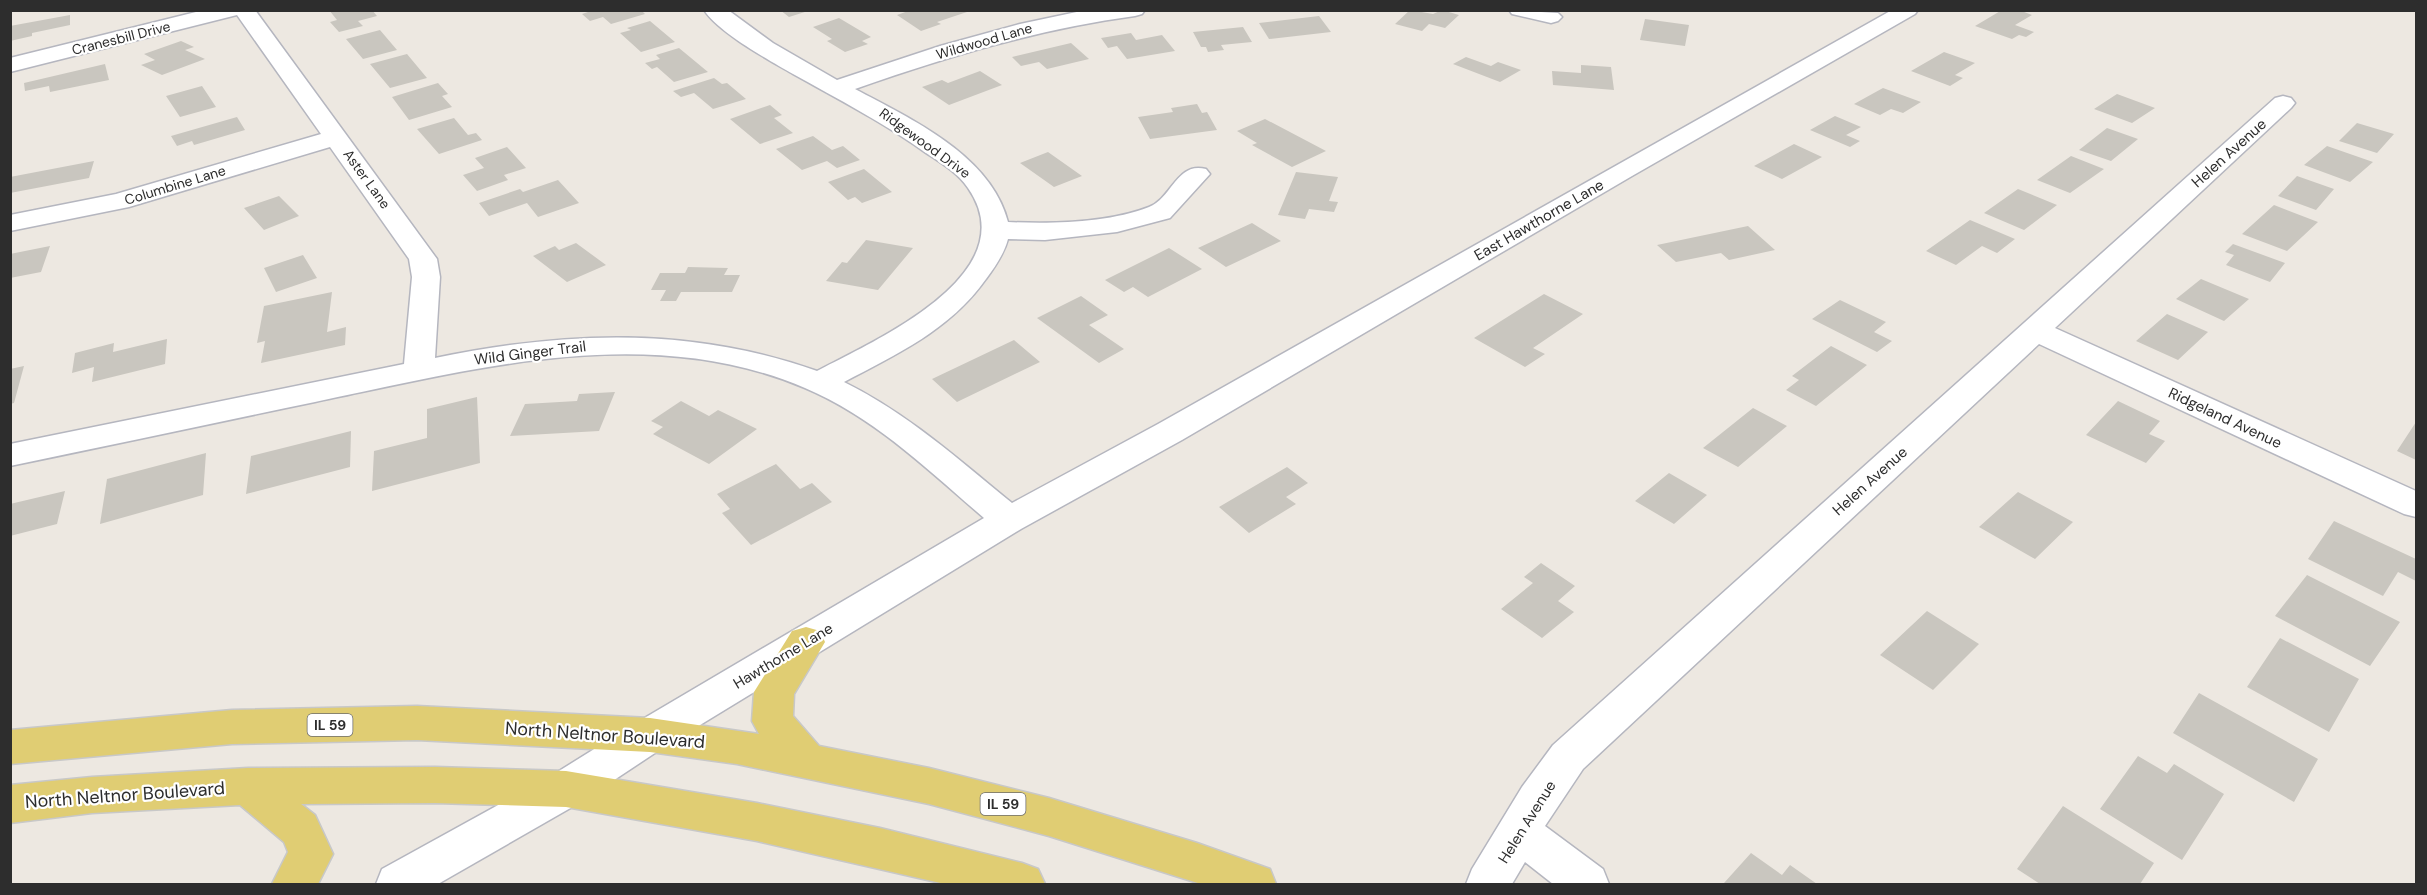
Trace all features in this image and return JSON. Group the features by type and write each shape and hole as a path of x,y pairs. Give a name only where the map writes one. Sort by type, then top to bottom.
{"main road":[{"path":"806,642 774,692 772,721 806,759"},
{"name":"North Neltnor Boulevard","path":"10,747 232,727 417,723 650,735 806,759 929,786 1049,817 1197,863 1254,885"},
{"name":"North Neltnor Boulevard","path":"10,804 92,795 248,786 435,785 566,789 757,822 858,843 1022,885"},
{"path":"248,786 300,829 311,854 294,885"}],"street":[{"name":"Cranesbill Drive","path":"10,64 232,10"},
{"name":"Aster Lane","path":"244,10 423,259 426,277 419,370"},
{"name":"Ridgewood Drive","path":"714,10 769,51 838,87 907,128 967,171 987,198 996,230"},
{"name":"Wildwood Lane","path":"838,87 991,37 1069,19 1135,10"},
{"path":"1519,10 1551,17"},
{"name":"East Hawthorne Lane","path":"1170,432 1612,177 1908,10"},
{"name":"Helen Avenue","path":"1488,885 1538,800 1568,757 2283,103"},
{"name":"Columbine Lane","path":"10,223 120,201 336,137"},
{"path":"820,382 909,335 951,304 973,279 987,255 996,230 1045,232 1066,230 1117,224 1161,212 1197,174"},
{"name":"Ridgeland Avenue","path":"2034,330 2416,505"},
{"name":"Wild Ginger Trail","path":"10,455 419,370 538,349 648,344 755,360 820,382 860,403 904,435 1009,520"},
{"name":"Hawthorne Lane","path":"398,885 566,789 650,735 1009,520 1170,432"},
{"path":"1520,832 1587,885"}],"building":[{"path":"329,10 372,10 377,16 358,21 363,26 339,32 330,22 337,20"},
{"path":"594,10 641,10 645,14 611,24 603,17 590,21 582,14"},
{"path":"780,10 808,10 808,11 789,17"},
{"path":"911,10 964,10 967,12 937,22 941,24 921,31 897,15"},
{"path":"1410,10 1433,14 1442,10 1459,15 1445,28 1429,24 1422,31 1395,24"},
{"path":"2002,10 2019,10 2032,15 2015,25 2034,32 2026,37 2019,35 2012,39 1975,26"},
{"path":"70,15 70,25 32,33 32,36 10,41 10,26"},
{"path":"1319,16 1331,32 1269,39 1259,23"},
{"path":"839,18 871,37 862,41 868,44 845,52 827,41 832,39 813,27"},
{"path":"1645,19 1689,25 1685,46 1640,40"},
{"path":"650,21 675,42 641,52 620,33 631,30 627,28"},
{"path":"1243,27 1252,42 1221,45 1224,50 1208,52 1206,47 1201,47 1193,32"},
{"path":"380,30 397,50 363,59 346,39"},
{"path":"1131,33 1136,40 1162,35 1175,51 1127,59 1117,46 1108,48 1101,38"},
{"path":"181,41 194,47 185,50 205,59 162,75 141,65 155,60 144,54"},
{"path":"1071,43 1089,59 1047,69 1039,62 1021,66 1012,57"},
{"path":"679,48 708,72 674,82 657,67 652,69 645,63 660,59 656,55"},
{"path":"1944,52 1975,63 1955,75 1963,78 1950,86 1911,71"},
{"path":"407,54 427,78 390,88 370,64"},
{"path":"1466,57 1491,66 1498,62 1521,70 1500,82 1453,64"},
{"path":"105,64 109,80 50,92 49,86 25,91 24,83"},
{"path":"1581,65 1611,67 1614,90 1553,85 1552,71 1581,73"},
{"path":"980,71 1002,85 949,105 922,87 942,80 948,83"},
{"path":"714,78 722,84 727,83 746,99 713,109 694,93 681,97 673,91"},
{"path":"438,83 448,94 442,96 452,107 409,120 392,97"},
{"path":"202,86 216,107 180,117 166,96"},
{"path":"1883,88 1921,102 1903,113 1891,109 1880,115 1854,104"},
{"path":"2117,94 2155,108 2132,123 2094,109"},
{"path":"1197,104 1202,113 1207,112 1217,130 1150,139 1138,117 1173,112 1171,108"},
{"path":"770,105 782,115 774,118 793,133 760,144 730,119"},
{"path":"1835,116 1861,127 1846,135 1860,141 1850,147 1810,130"},
{"path":"237,117 245,130 194,145 192,141 177,146 171,136"},
{"path":"454,118 468,135 476,133 482,140 439,154 417,129"},
{"path":"1265,119 1326,151 1292,167 1252,145 1257,143 1237,131"},
{"path":"2357,123 2394,134 2377,153 2339,141"},
{"path":"2107,128 2138,139 2111,161 2079,150"},
{"path":"813,136 832,150 843,146 860,160 837,168 827,161 802,170 776,149"},
{"path":"1794,144 1822,157 1782,179 1754,166"},
{"path":"2327,146 2373,162 2350,182 2304,165"},
{"path":"507,147 526,168 504,175 508,180 477,191 463,175 484,168 475,158"},
{"path":"1048,152 1082,176 1054,187 1020,163"},
{"path":"2071,156 2104,169 2070,193 2037,180"},
{"path":"94,161 89,178 10,193 10,177"},
{"path":"864,169 892,192 862,203 855,197 848,200 828,182"},
{"path":"1296,172 1338,177 1329,201 1338,202 1334,212 1309,209 1305,219 1278,215"},
{"path":"2297,176 2334,189 2316,210 2278,196"},
{"path":"558,180 579,203 538,217 527,203 489,216 479,203 520,189 523,192"},
{"path":"2018,189 2057,205 2024,230 1984,213"},
{"path":"279,196 299,216 264,230 244,208"},
{"path":"2274,205 2318,222 2287,251 2242,234"},
{"path":"1970,220 2015,239 1997,253 1982,246 1956,265 1926,251"},
{"path":"1252,223 1281,241 1226,267 1198,248"},
{"path":"1748,226 1775,250 1729,260 1721,253 1676,262 1657,245"},
{"path":"866,240 913,248 878,290 826,281 842,262 847,263"},
{"path":"576,243 606,265 567,282 533,256 555,246 559,250"},
{"path":"2233,244 2285,263 2270,282 2226,265 2234,255 2225,252"},
{"path":"50,246 41,272 10,278 10,254"},
{"path":"1169,248 1202,269 1148,297 1133,287 1124,292 1105,280"},
{"path":"303,255 317,278 276,292 264,268"},
{"path":"688,267 728,268 724,275 740,275 732,292 681,292 676,301 660,301 666,290 651,290 660,273 685,273"},
{"path":"2201,279 2249,299 2224,321 2176,299"},
{"path":"332,292 327,332 346,327 345,345 261,363 265,341 257,343 264,306"},
{"path":"1544,294 1583,314 1533,348 1545,354 1525,367 1474,338"},
{"path":"1081,296 1108,315 1089,325 1124,349 1099,363 1037,318"},
{"path":"1840,300 1886,322 1874,332 1892,341 1877,352 1812,319"},
{"path":"2167,314 2208,332 2178,360 2136,341"},
{"path":"167,339 165,364 92,382 94,367 72,373 75,353 114,343 113,352"},
{"path":"1014,340 1040,362 957,402 932,379"},
{"path":"1831,346 1867,365 1816,406 1786,390 1799,380 1792,376"},
{"path":"24,366 14,403 10,404 10,369"},
{"path":"615,392 599,431 510,436 525,404 577,401 579,394"},
{"path":"477,397 480,463 372,491 374,451 427,438 427,409"},
{"path":"681,401 709,416 718,410 757,429 709,464 653,434 663,427 651,421"},
{"path":"2118,401 2160,421 2149,434 2165,441 2146,463 2086,435"},
{"path":"1753,408 1787,426 1738,467 1703,448"},
{"path":"2416,422 2416,460 2397,451"},
{"path":"351,431 350,467 246,494 251,456"},
{"path":"206,453 203,495 100,524 107,479"},
{"path":"776,464 800,489 812,483 832,502 751,545 722,513 730,509 717,494"},
{"path":"1287,467 1308,483 1286,497 1296,504 1249,533 1219,507"},
{"path":"1669,473 1707,495 1674,524 1635,501"},
{"path":"65,491 57,524 10,536 10,504"},
{"path":"2018,492 2073,522 2035,559 1979,527"},
{"path":"2334,521 2416,559 2416,581 2398,572 2383,596 2308,559"},
{"path":"1541,563 1575,586 1558,601 1574,612 1542,638 1501,609 1533,583 1524,577"},
{"path":"2307,575 2400,622 2370,666 2275,616"},
{"path":"1927,611 1979,644 1933,690 1880,655"},
{"path":"2280,638 2359,679 2329,732 2247,687"},
{"path":"2199,693 2318,759 2294,802 2173,733"},
{"path":"2138,756 2167,773 2174,764 2224,794 2182,860 2100,809"},
{"path":"2063,806 2154,863 2140,884 2040,884 2017,869"},
{"path":"1751,853 1782,875 1790,865 1817,884 1724,883"}]}
